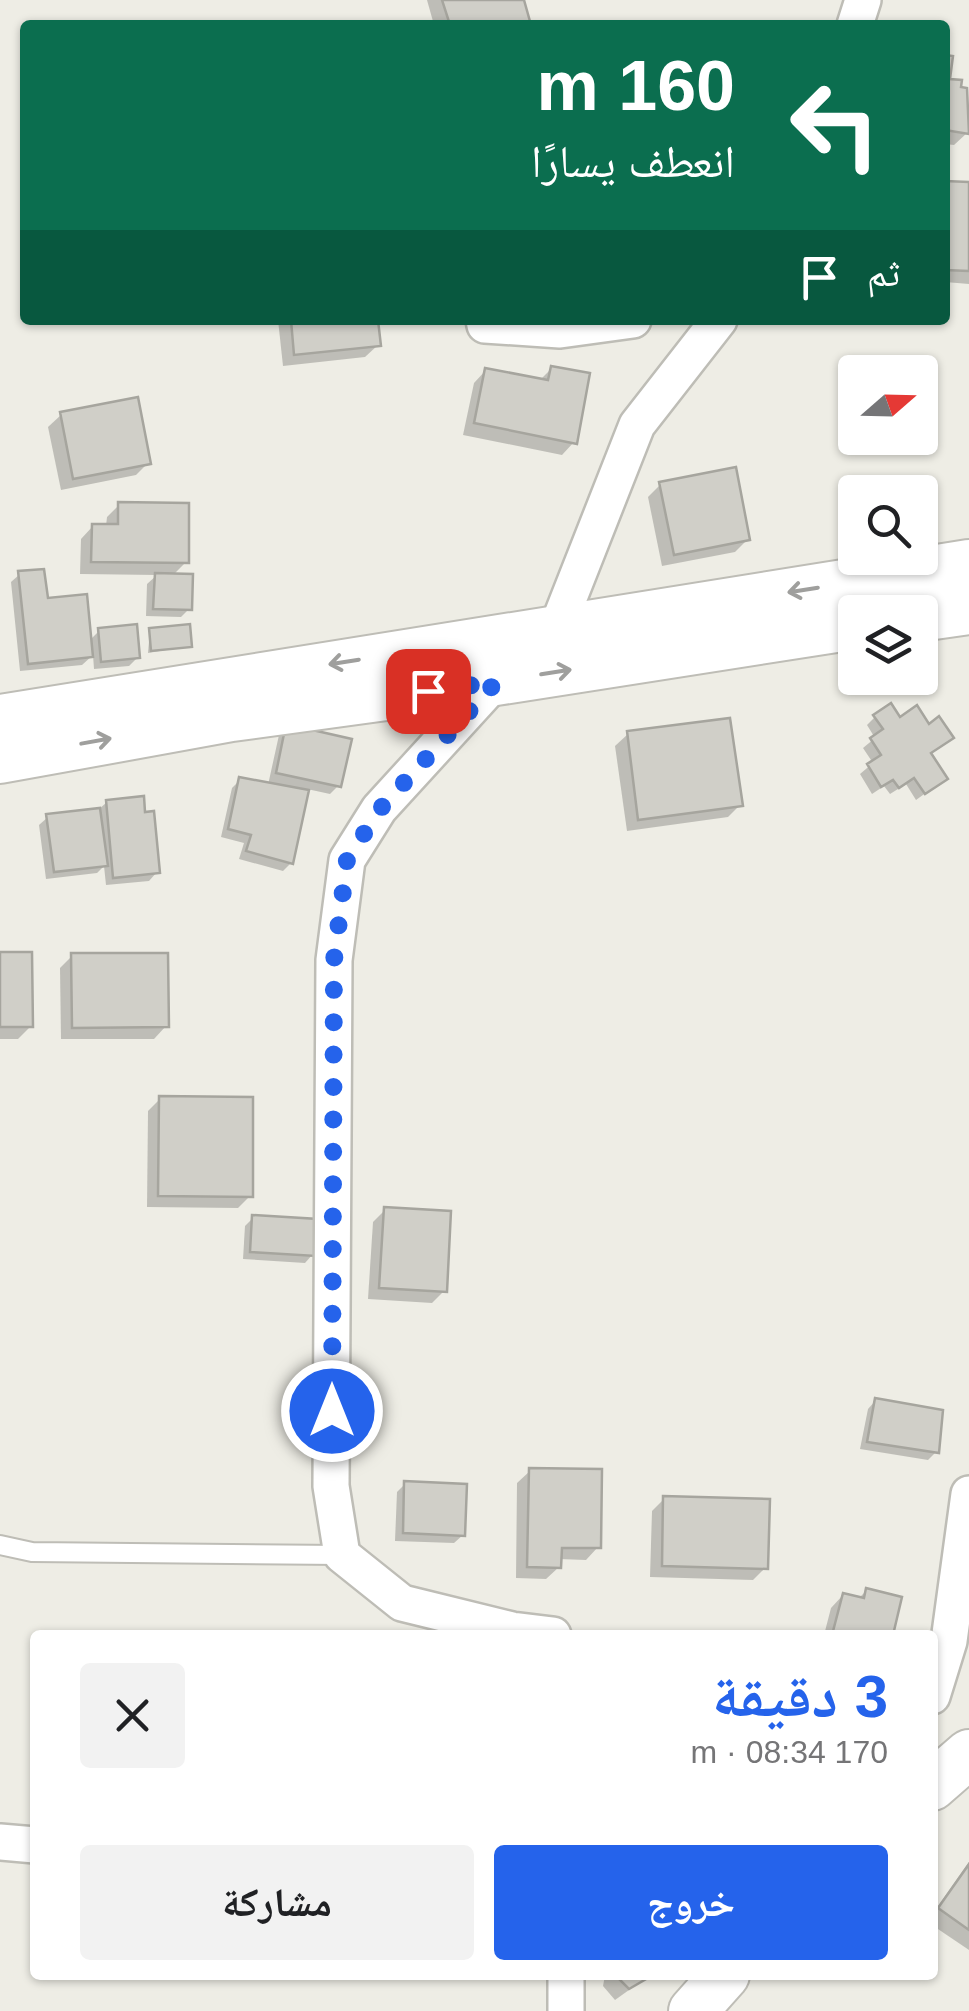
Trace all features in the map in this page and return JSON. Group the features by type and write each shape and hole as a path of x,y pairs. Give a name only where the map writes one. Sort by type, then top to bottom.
{"main road":[{"path":"0,719 969,564"},
{"path":"938,614 969,610"},
{"path":"0,758 232,717 496,682 838,627"},
{"path":"938,1781 969,1754"},
{"path":"693,2011 721,1980"}],"street":[{"path":"485,325 560,330 596,325"},
{"path":"557,628 637,425 716,325"},
{"path":"496,682 380,809 347,860 334,980 332,1486 342,1555 402,1604 512,1630"},
{"path":"938,1677 949,1641 969,1494"},
{"path":"0,1842 30,1845"},
{"path":"566,1980 566,2011"}],"lane":[{"path":"0,1545 32,1552 342,1555"}],"building":[{"path":"442,0 524,0 530,20 448,20"},
{"path":"950,79 962,80 961,87 967,88 969,134 950,131"},
{"path":"950,181 969,182 969,271 950,270"},
{"path":"291,325 379,325 381,346 294,355"},
{"path":"551,366 590,373 577,444 474,423 485,368 548,380"},
{"path":"138,397 151,464 73,479 60,412"},
{"path":"736,467 750,540 674,555 659,482"},
{"path":"118,502 189,503 189,563 91,562 92,524 118,524"},
{"path":"44,569 48,598 87,594 93,657 28,664 18,571"},
{"path":"155,573 193,574 192,610 153,609"},
{"path":"137,624 140,658 101,662 98,628"},
{"path":"190,624 192,647 151,651 149,628"},
{"path":"891,703 900,717 917,705 929,724 939,716 954,738 931,753 948,779 925,794 914,778 899,788 893,780 881,787 867,764 881,755 870,738 883,729 873,715"},
{"path":"730,718 743,806 638,820 627,731"},
{"path":"286,724 352,739 341,787 276,773"},
{"path":"239,777 309,790 293,864 246,851 251,835 228,829"},
{"path":"144,796 145,812 154,811 160,873 113,878 106,800"},
{"path":"100,808 108,866 54,872 46,814"},
{"path":"0,952 32,952 33,1027 0,1027"},
{"path":"71,953 168,953 169,1027 72,1028"},
{"path":"159,1096 253,1097 253,1197 158,1196"},
{"path":"384,1207 451,1211 447,1292 379,1288"},
{"path":"252,1215 318,1219 316,1256 250,1252"},
{"path":"875,1398 943,1410 939,1453 867,1442"},
{"path":"529,1468 602,1469 601,1548 562,1548 561,1568 527,1567"},
{"path":"404,1481 467,1484 465,1536 403,1533"},
{"path":"663,1496 770,1499 768,1569 662,1566"},
{"path":"866,1588 902,1597 894,1630 833,1630 843,1593 864,1598"},
{"path":"969,1864 969,1930 938,1908"},
{"path":"620,1980 644,1980 629,1989"}],"route":[{"path":"332,1411 334,960 347,860 380,809 496,682 428,691"}]}
